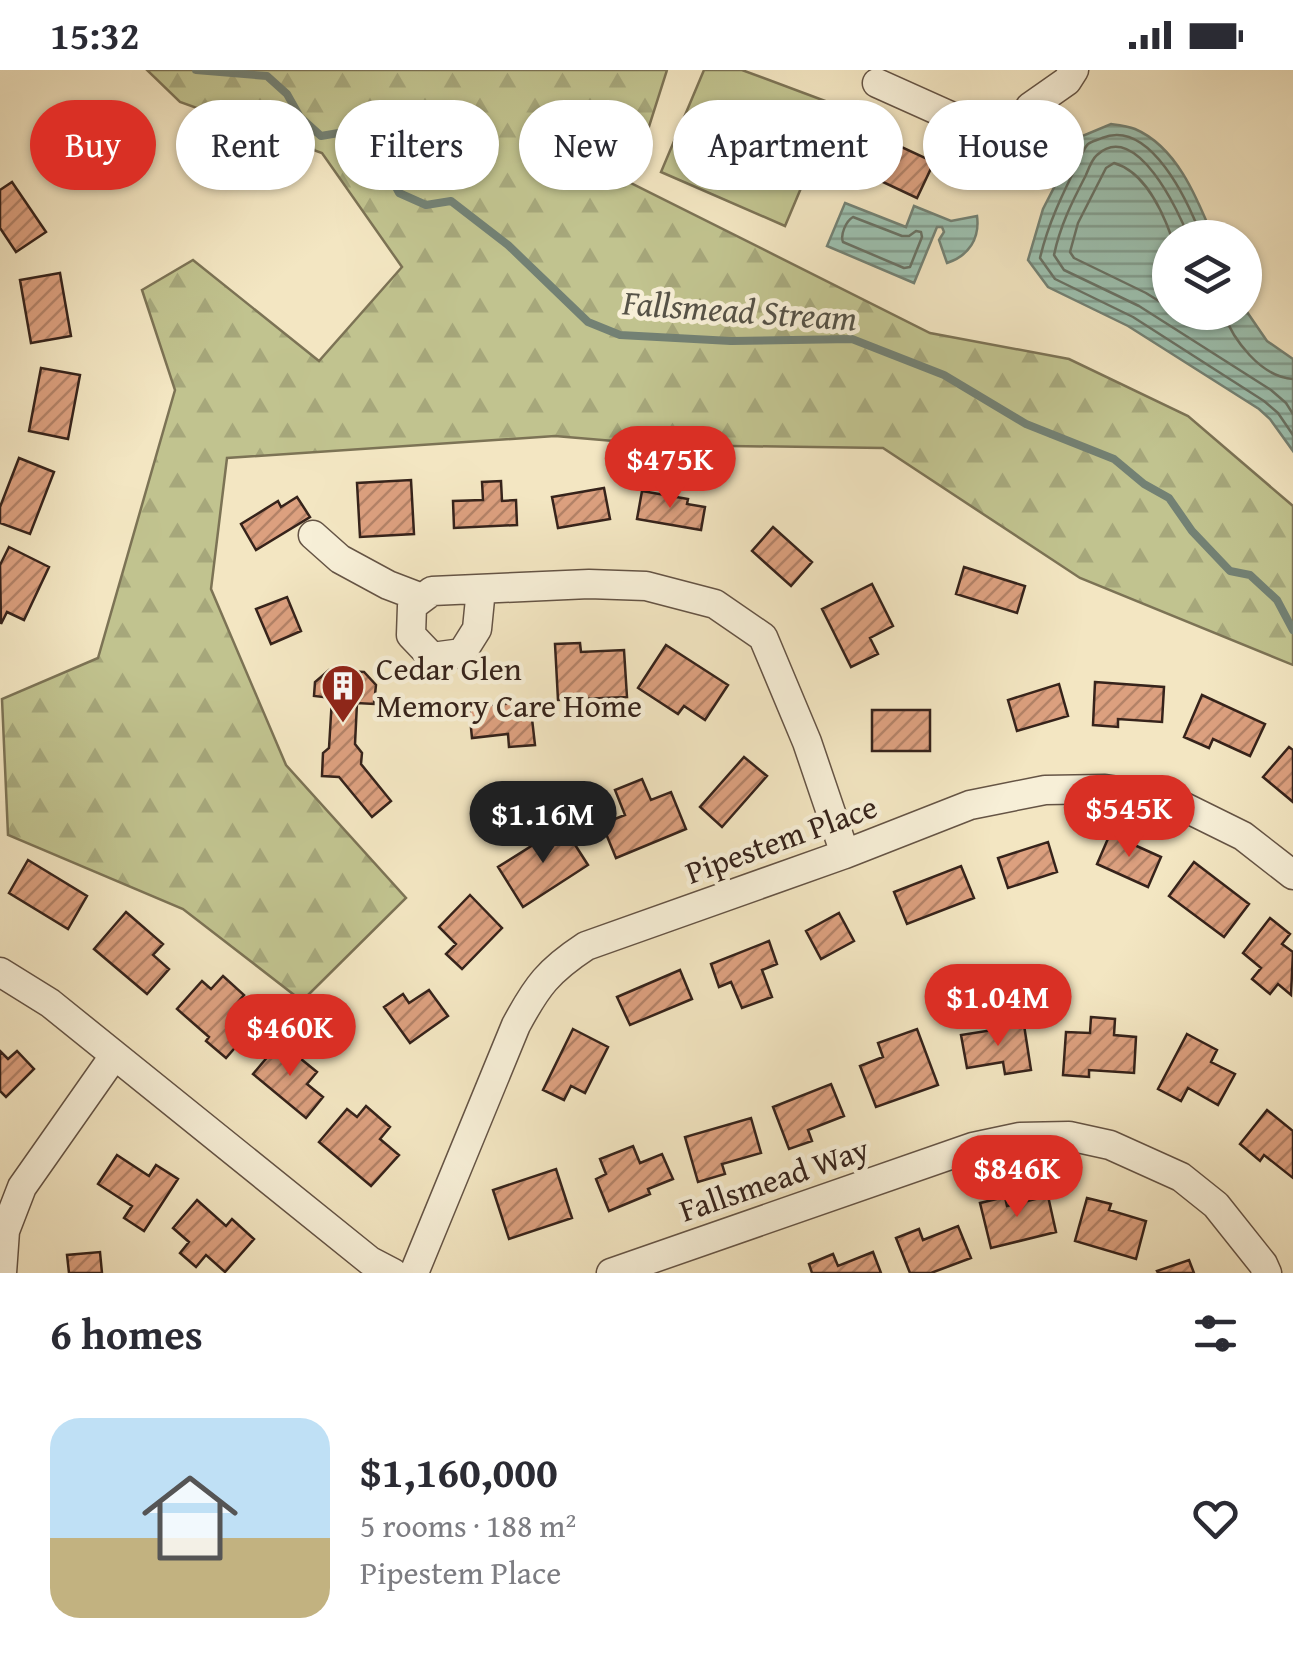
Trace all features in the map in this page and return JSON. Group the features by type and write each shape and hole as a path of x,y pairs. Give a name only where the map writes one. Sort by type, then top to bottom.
{"street":[{"path":"876,82 1013,144 1030,107 1068,80 1074,70"},
{"path":"313,535 340,559 422,598"},
{"path":"481,589 477,629 462,653 432,657 411,634 412,606 432,591 590,584 646,586 714,604 763,638 807,742 845,854"},
{"name":"Pipestem Place","path":"414,1273 516,1024 538,986 560,963 586,946 970,805 1045,790 1106,788 1166,798 1243,836 1293,875"},
{"path":"0,972 50,1003 370,1261 393,1273"},
{"path":"2,1273 6,1231 22,1187 114,1056"},
{"name":"Fallsmead Way","path":"611,1273 973,1147 1020,1137 1069,1136 1110,1145 1182,1178 1216,1205 1266,1273"}],"green space":[{"path":"147,70 667,70 653,114 653,100 519,100 519,190 645,190 930,333 1069,359 1188,416 1293,506 1293,665 1080,578 883,448 661,445 555,436 227,458 211,589 286,765 406,898 302,1001 183,909 8,835 2,699 98,658 175,390 142,290 193,260 319,361 402,267 348,190 499,190 499,100 335,100 335,172 322,153 315,150 315,100 178,100"},
{"path":"704,70 742,70 823,100 691,100"},
{"path":"673,144 673,177 661,172"},
{"path":"702,190 800,190 785,226"}],"water":[{"path":"1111,124 1135,129 1163,148 1184,175 1206,220 1152,220 1152,330 1259,330 1267,341 1293,359 1293,451 1259,409 1128,326 1048,287 1028,260 1053,190 1084,190 1084,135"},
{"path":"845,203 906,227 914,206 951,221 977,216 977,232 967,251 947,263 939,240 944,232 937,227 914,283 827,246"}],"building":[{"path":"903,148 923,157 923,185 917,198 900,190 903,190"},
{"path":"12,182 46,232 16,252 0,228 0,190"},
{"path":"60,273 71,336 31,343 20,280"},
{"path":"41,368 80,375 68,439 29,431"},
{"path":"19,458 54,472 30,534 0,523 0,507"},
{"path":"411,480 414,534 360,537 357,483"},
{"path":"501,481 502,501 516,500 517,525 454,528 453,501 483,500 482,482"},
{"path":"604,488 610,519 558,528 552,497"},
{"path":"642,491 688,499 687,504 705,507 701,530 637,519"},
{"path":"297,497 310,517 256,550 241,524 278,501 281,507"},
{"path":"773,527 812,562 791,586 752,551"},
{"path":"9,547 49,567 24,620 7,612 1,624 0,565"},
{"path":"964,567 1025,586 1017,613 956,594"},
{"path":"872,584 893,626 870,638 878,654 851,667 822,609"},
{"path":"287,597 301,631 271,644 256,609"},
{"path":"580,643 581,652 624,650 627,697 558,700 555,644"},
{"path":"666,645 728,685 705,720 684,706 678,714 638,688"},
{"name":"Cedar Glen Memory Care Home","path":"329,670 364,672 376,685 374,704 357,703 355,744 362,753 361,764 391,801 372,817 339,777 322,776 323,753 329,748 332,698 314,696 315,682"},
{"path":"1095,682 1164,687 1162,722 1118,719 1118,727 1093,725"},
{"path":"1059,684 1068,716 1017,731 1008,700"},
{"path":"1202,695 1265,724 1250,756 1213,739 1209,748 1184,737"},
{"path":"530,701 535,745 509,747 508,734 472,738 469,707"},
{"path":"872,710 930,710 930,751 872,751"},
{"path":"1289,747 1293,750 1293,802 1263,777"},
{"path":"744,757 767,776 722,827 700,807"},
{"path":"642,779 651,800 671,792 686,829 616,858 602,824 625,815 615,790"},
{"path":"563,826 588,865 523,907 498,867"},
{"path":"1110,834 1161,857 1148,887 1097,864"},
{"path":"1048,842 1057,872 1008,888 998,858"},
{"path":"28,860 87,896 68,929 9,893"},
{"path":"1194,862 1249,904 1224,937 1169,896"},
{"path":"961,866 974,898 907,924 894,892"},
{"path":"470,895 502,928 462,969 446,954 456,944 439,927"},
{"path":"126,912 163,944 153,955 169,969 147,994 94,949"},
{"path":"839,913 854,941 821,959 806,931"},
{"path":"1270,918 1290,934 1282,944 1293,952 1291,995 1278,984 1270,994 1252,979 1261,968 1243,953"},
{"path":"769,941 777,964 762,970 772,997 742,1008 731,982 719,987 711,964"},
{"path":"680,970 692,999 630,1025 617,997"},
{"path":"223,976 244,995 232,1009 253,1027 226,1058 177,1009 202,981 211,989"},
{"path":"429,990 448,1016 410,1043 384,1007 403,994 409,1003"},
{"path":"1091,1017 1115,1019 1114,1035 1136,1037 1134,1073 1089,1070 1089,1077 1063,1075 1066,1032 1090,1033"},
{"path":"1024,1025 1031,1070 1005,1074 1003,1062 967,1068 961,1035"},
{"path":"573,1029 608,1047 585,1093 571,1086 564,1100 543,1090"},
{"path":"917,1029 938,1085 876,1107 860,1066 883,1057 878,1043"},
{"path":"1187,1034 1217,1050 1211,1062 1235,1074 1218,1105 1188,1088 1181,1101 1158,1089"},
{"path":"280,1042 317,1072 307,1084 323,1097 306,1118 253,1074"},
{"path":"0,1051 8,1059 17,1051 34,1069 6,1097 0,1091"},
{"path":"831,1084 844,1116 808,1130 812,1141 789,1149 773,1107"},
{"path":"366,1106 390,1127 380,1139 399,1155 371,1186 319,1142 347,1109 357,1117"},
{"path":"1267,1110 1293,1131 1293,1178 1264,1155 1260,1161 1240,1144"},
{"path":"751,1118 761,1153 722,1164 725,1174 698,1182 685,1137"},
{"path":"633,1146 640,1163 662,1154 673,1179 648,1189 650,1194 609,1211 596,1179 606,1174 600,1159"},
{"path":"117,1155 149,1176 156,1165 178,1179 144,1231 124,1218 132,1206 98,1184"},
{"path":"556,1169 572,1218 509,1239 493,1190"},
{"path":"1048,1196 1056,1232 991,1248 980,1203 1005,1197 1007,1206"},
{"path":"1087,1198 1111,1204 1109,1210 1146,1221 1136,1259 1075,1241"},
{"path":"197,1200 226,1226 232,1219 254,1239 225,1272 206,1255 196,1267 180,1253 189,1242 173,1228"},
{"path":"958,1226 971,1258 931,1273 910,1273 896,1238 919,1229 923,1240"},
{"path":"100,1252 102,1273 69,1273 67,1255"},
{"path":"873,1252 881,1273 812,1273 809,1264 833,1254 838,1266"},
{"path":"1189,1260 1194,1273 1157,1271"}],"waterway":[{"name":"Fallsmead Stream","path":"196,70 267,76 321,136 356,130 374,145 399,193 426,205 451,201 508,245 588,322 620,335 731,341 852,339 944,375 1026,424 1114,459 1144,484 1169,498 1192,531 1230,571 1250,575 1277,600 1293,630"}],"place":[{"name":"Cedar Glen Memory Care Home","path":"343,724"}]}
